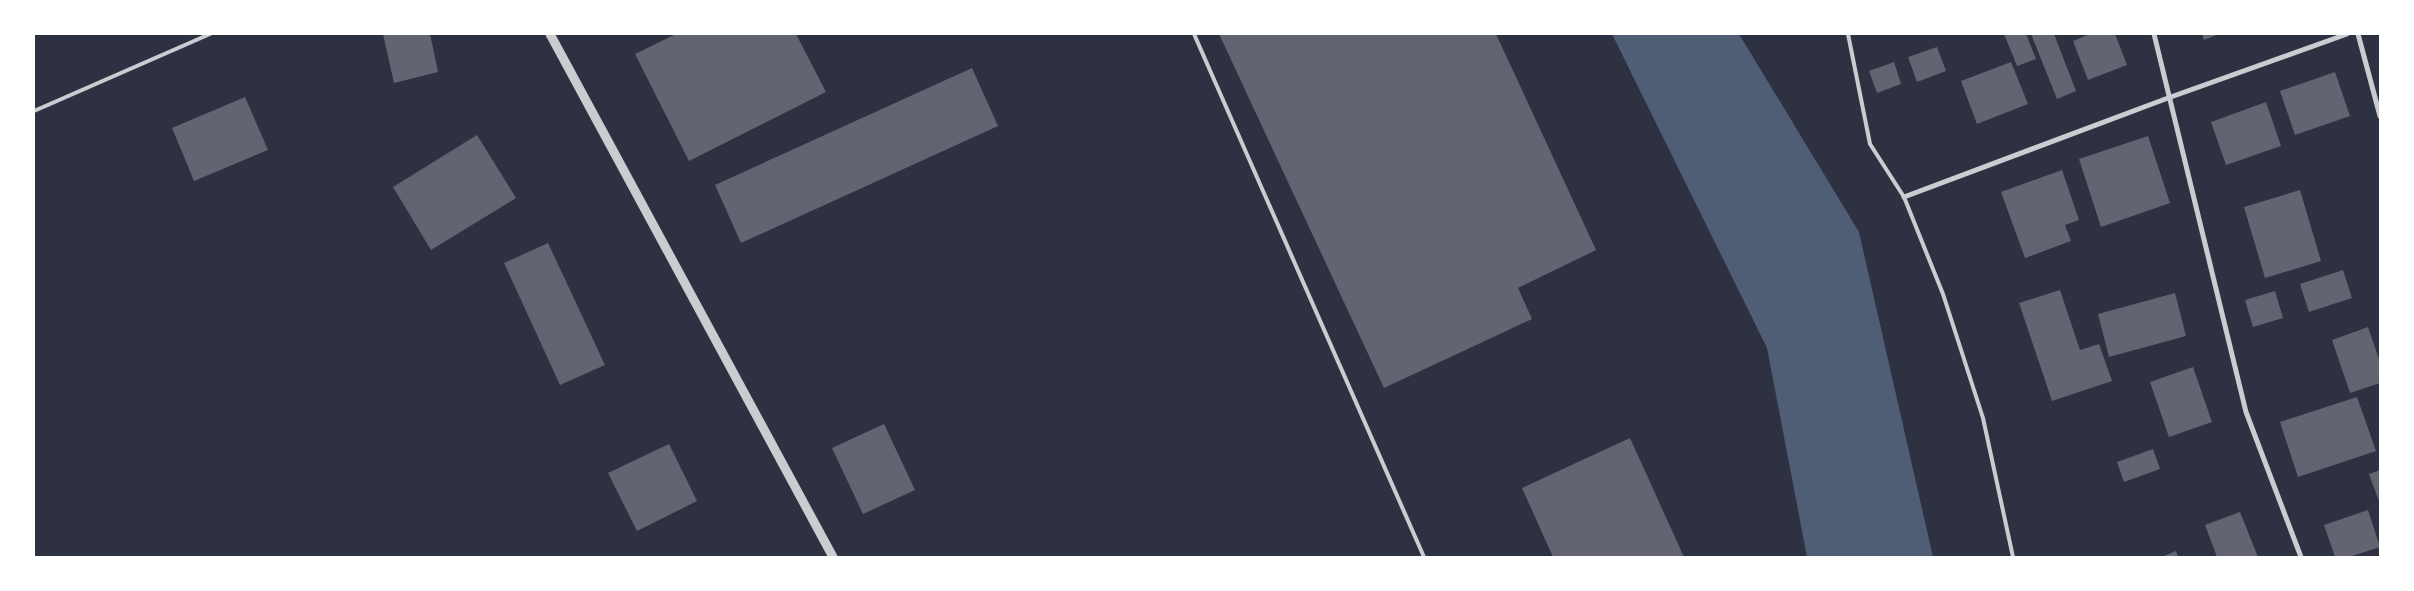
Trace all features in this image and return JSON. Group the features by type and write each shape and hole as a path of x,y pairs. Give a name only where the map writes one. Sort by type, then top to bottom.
{"street":[{"path":"550,34 833,557"},
{"path":"2154,34 2168,98 2246,412 2301,557"},
{"path":"1904,197 2168,98 2347,34"},
{"path":"2358,34 2380,116"}],"lane":[{"path":"34,111 210,34"},
{"path":"1194,34 1424,557"},
{"path":"1848,34 1870,144 1904,197 1943,294 1982,418 2013,557"}],"water":[{"path":"1612,34 1739,34 1859,232 1933,557 1807,557 1767,348"}],"building":[{"path":"383,34 430,34 438,72 394,83"},
{"path":"676,34 796,34 826,92 689,161 635,54"},
{"path":"1219,34 1496,34 1596,250 1518,288 1532,319 1384,388"},
{"path":"2004,34 2026,34 2036,59 2017,66"},
{"path":"2031,34 2054,34 2076,91 2057,99"},
{"path":"2090,34 2115,34 2127,65 2088,80 2073,41"},
{"path":"2202,34 2219,34 2204,40"},
{"path":"1937,47 1946,71 1917,82 1908,57"},
{"path":"1894,62 1901,84 1877,93 1869,71"},
{"path":"2011,62 2028,104 1977,124 1961,81"},
{"path":"972,68 998,126 741,243 715,185"},
{"path":"2335,72 2350,116 2295,135 2280,91"},
{"path":"245,97 268,150 194,181 172,128"},
{"path":"2266,102 2281,146 2226,165 2211,122"},
{"path":"477,135 516,198 431,250 393,187"},
{"path":"2148,136 2170,203 2101,227 2079,159"},
{"path":"2062,170 2079,220 2065,225 2071,241 2025,258 2001,192"},
{"path":"2300,190 2321,261 2265,278 2244,207"},
{"path":"548,243 605,365 560,385 504,263"},
{"path":"2343,270 2352,298 2309,312 2300,284"},
{"path":"2060,290 2080,350 2099,344 2112,381 2052,401 2019,303"},
{"path":"2275,291 2283,318 2253,327 2245,300"},
{"path":"2175,293 2186,336 2109,357 2098,314"},
{"path":"2368,327 2380,362 2380,383 2350,393 2332,340"},
{"path":"2193,367 2212,422 2169,437 2150,382"},
{"path":"2357,397 2376,451 2298,477 2280,422"},
{"path":"884,424 915,490 863,514 832,448"},
{"path":"1630,438 1684,557 1553,557 1522,488"},
{"path":"669,444 697,501 637,531 608,473"},
{"path":"2153,449 2160,469 2124,482 2117,462"},
{"path":"2380,470 2380,504 2369,474"},
{"path":"2368,510 2380,547 2349,557 2335,557 2324,525"},
{"path":"2240,512 2258,557 2217,557 2205,525"},
{"path":"2176,551 2178,557 2161,557"}]}
